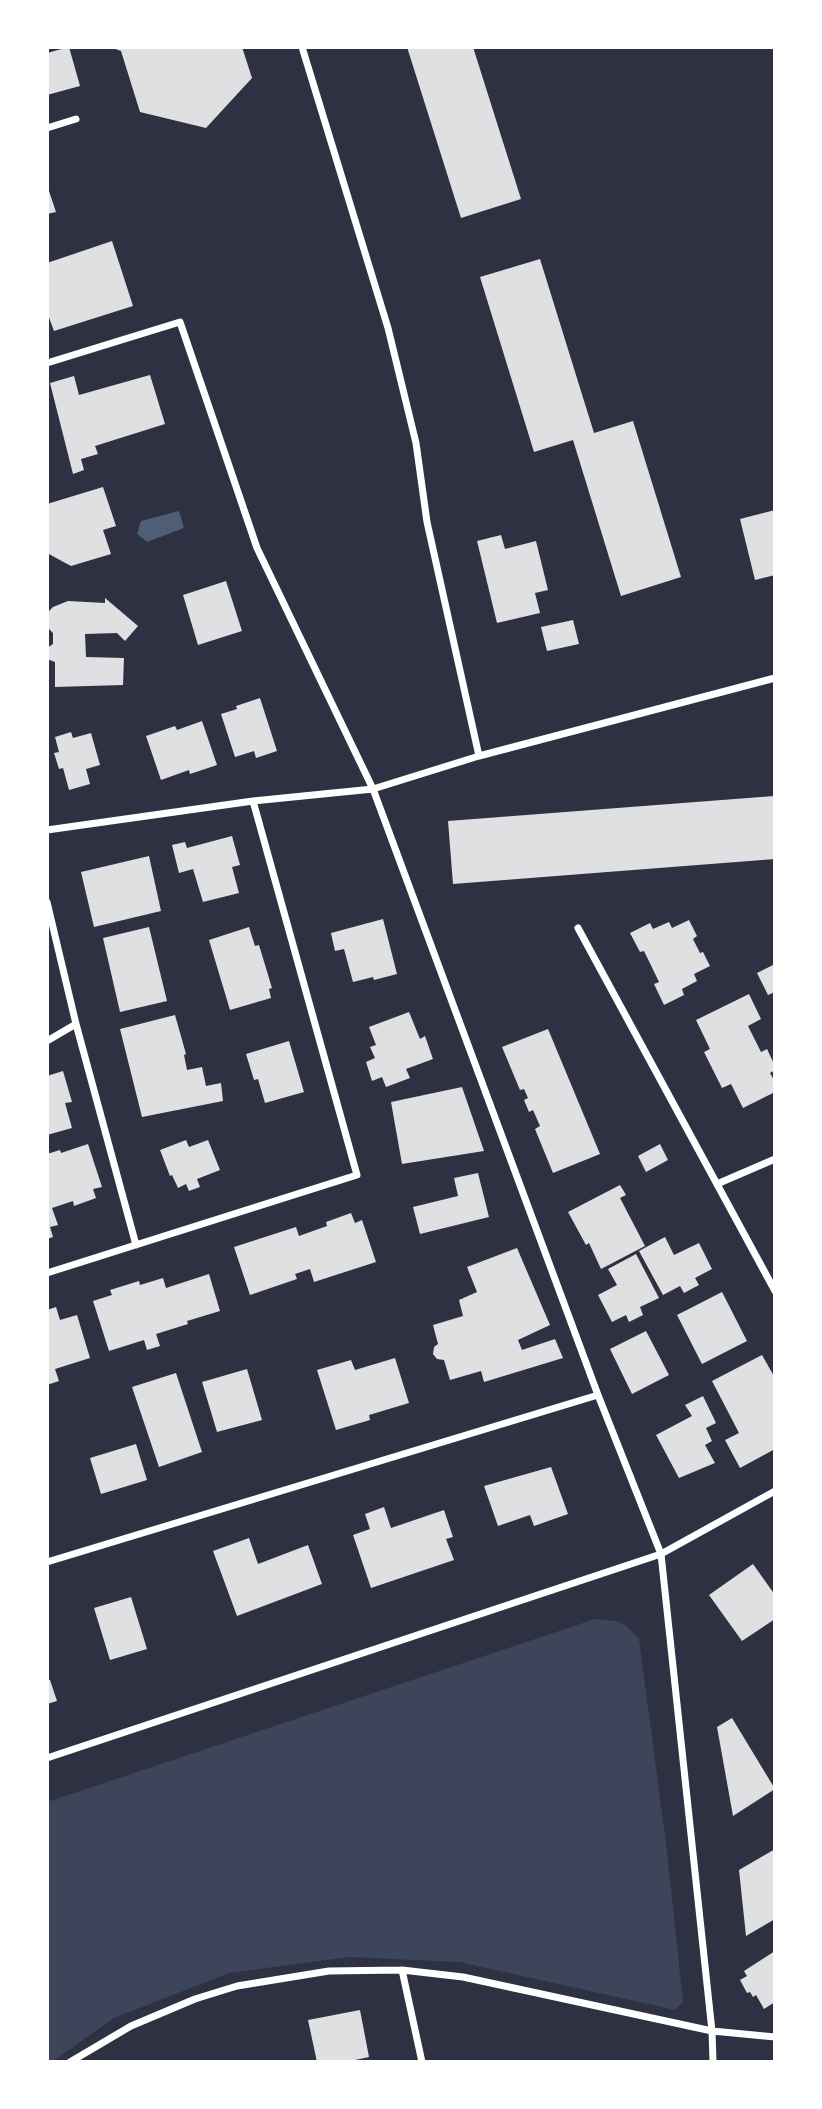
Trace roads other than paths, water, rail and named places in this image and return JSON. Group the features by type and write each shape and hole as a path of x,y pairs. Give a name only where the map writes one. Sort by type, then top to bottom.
{"street":[{"path":"302,47 388,328 416,443 427,522 479,757"},
{"path":"47,128 76,119"},
{"path":"47,363 180,322 257,548 373,789 598,1395 661,1554 712,2031 713,2062"},
{"path":"47,830 253,801 373,789 479,757 775,678"},
{"path":"47,1273 357,1175 253,801"},
{"path":"47,902 76,1024 136,1245"},
{"path":"578,928 775,1291"},
{"path":"47,1041 76,1024"},
{"path":"717,1184 775,1158"},
{"path":"47,1562 598,1395"},
{"path":"47,1758 661,1554 775,1491"},
{"path":"402,1970 422,2062"},
{"path":"70,2062 131,2026 195,1999 237,1986 329,1971 402,1970 463,1977 712,2031 775,2037"}]}
